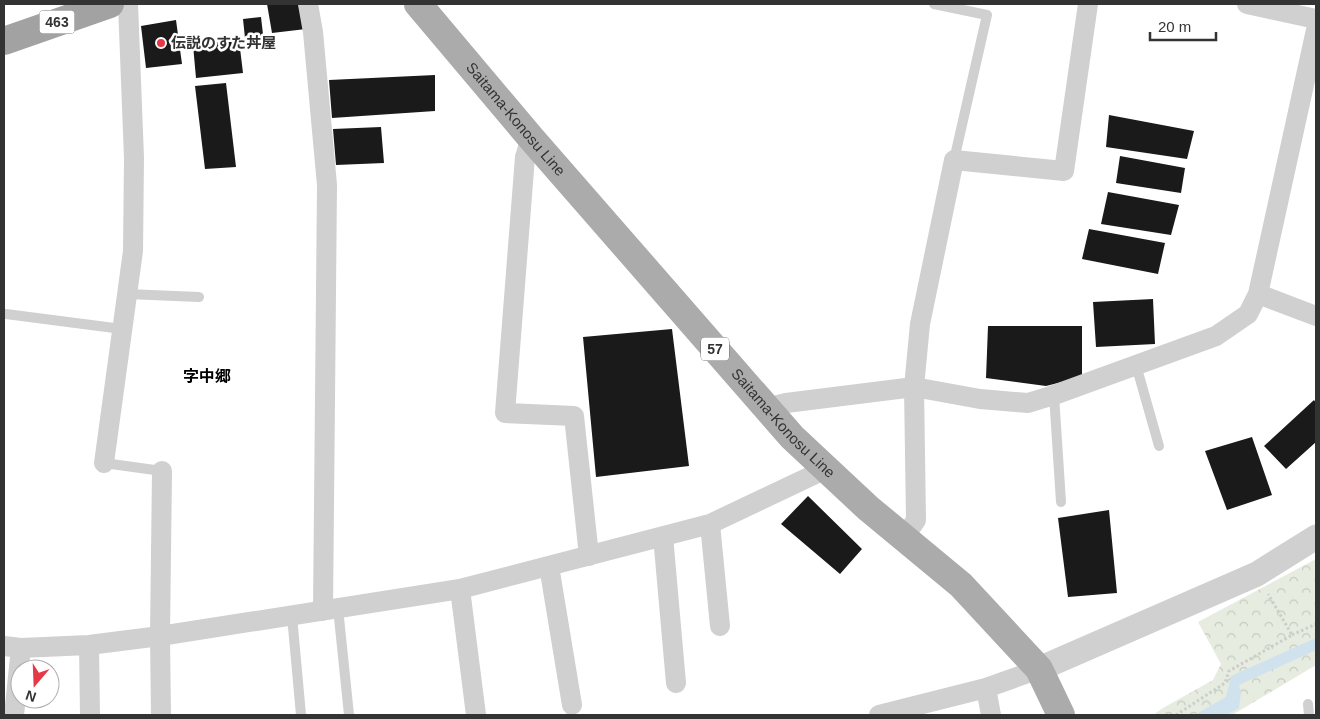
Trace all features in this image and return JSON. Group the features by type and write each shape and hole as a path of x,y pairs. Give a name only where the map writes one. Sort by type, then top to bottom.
{"highway":[{"name":"463","path":"4,40 110,4"}],"main road":[{"name":"Saitama-Konosu Line","path":"418,4 531,138 792,437 868,508 961,585 1039,669 1061,715"}],"street":[{"path":"104,463 133,251 134,158 128,4"},
{"path":"308,4 313,32 328,185 330,610"},
{"path":"904,538 916,520 914,386 920,324 954,160 1064,171 1088,4"},
{"path":"1247,4 1316,19"},
{"path":"766,408 786,403 914,386 980,399 1028,403 1216,336 1248,314 1258,294 1311,80 1316,30"},
{"path":"531,138 525,157 505,414 574,416 589,556"},
{"path":"1258,294 1316,316"},
{"path":"14,715 12,647 89,645 160,636 460,589 710,524 826,469"},
{"path":"161,715 162,470"},
{"path":"710,524 720,626"},
{"path":"663,536 676,683"},
{"path":"891,714 986,688 1039,669 1257,574 1316,539"},
{"path":"549,566 572,705"},
{"path":"460,589 476,715"},
{"path":"89,645 90,715"},
{"path":"986,688 992,715"}],"lane":[{"path":"934,4 988,15 954,160"},
{"path":"127,294 199,297"},
{"path":"6,314 122,329"},
{"path":"1136,365 1159,446"},
{"path":"1054,395 1061,502"},
{"path":"104,463 162,470"},
{"path":"330,610 349,715"},
{"path":"292,616 301,715"},
{"path":"1308,704 1309,715"}],"path":[{"path":"1276,607 1292,635"},
{"path":"1176,715 1225,683 1229,671 1292,635 1316,624"}],"green space":[{"path":"1316,559 1316,665 1232,715 1153,715 1213,680 1221,664 1198,622"}],"water":[{"path":"1316,638 1316,650 1239,685 1241,692 1239,708 1226,715 1194,715 1226,697 1231,676"}],"building":[{"path":"267,4 301,4 306,29 272,33"},
{"path":"261,17 264,43 252,44 251,37 245,38 243,19"},
{"path":"176,20 182,64 146,68 141,26"},
{"path":"239,40 243,73 196,78 193,45"},
{"path":"435,75 435,111 332,118 329,80"},
{"path":"226,83 236,167 205,169 195,86"},
{"path":"1109,115 1194,131 1187,159 1106,147"},
{"path":"381,127 384,163 336,165 333,129"},
{"path":"1120,156 1185,168 1181,193 1116,183"},
{"path":"1108,192 1179,205 1171,235 1101,224"},
{"path":"1089,229 1165,243 1158,274 1082,259"},
{"path":"1153,299 1155,344 1096,347 1093,302"},
{"path":"988,326 1082,326 1082,377 1046,386 986,378"},
{"path":"672,329 689,466 596,477 583,337"},
{"path":"1314,400 1316,403 1316,442 1286,469 1264,446"},
{"path":"1252,437 1272,495 1227,510 1205,451"},
{"path":"808,496 862,549 840,574 781,524"},
{"path":"1109,510 1117,593 1068,597 1058,518"}],"place":[{"name":"伝説のすた丼屋","path":"161,43"}],"district":[{"name":"字中郷","path":"207,376"}]}
